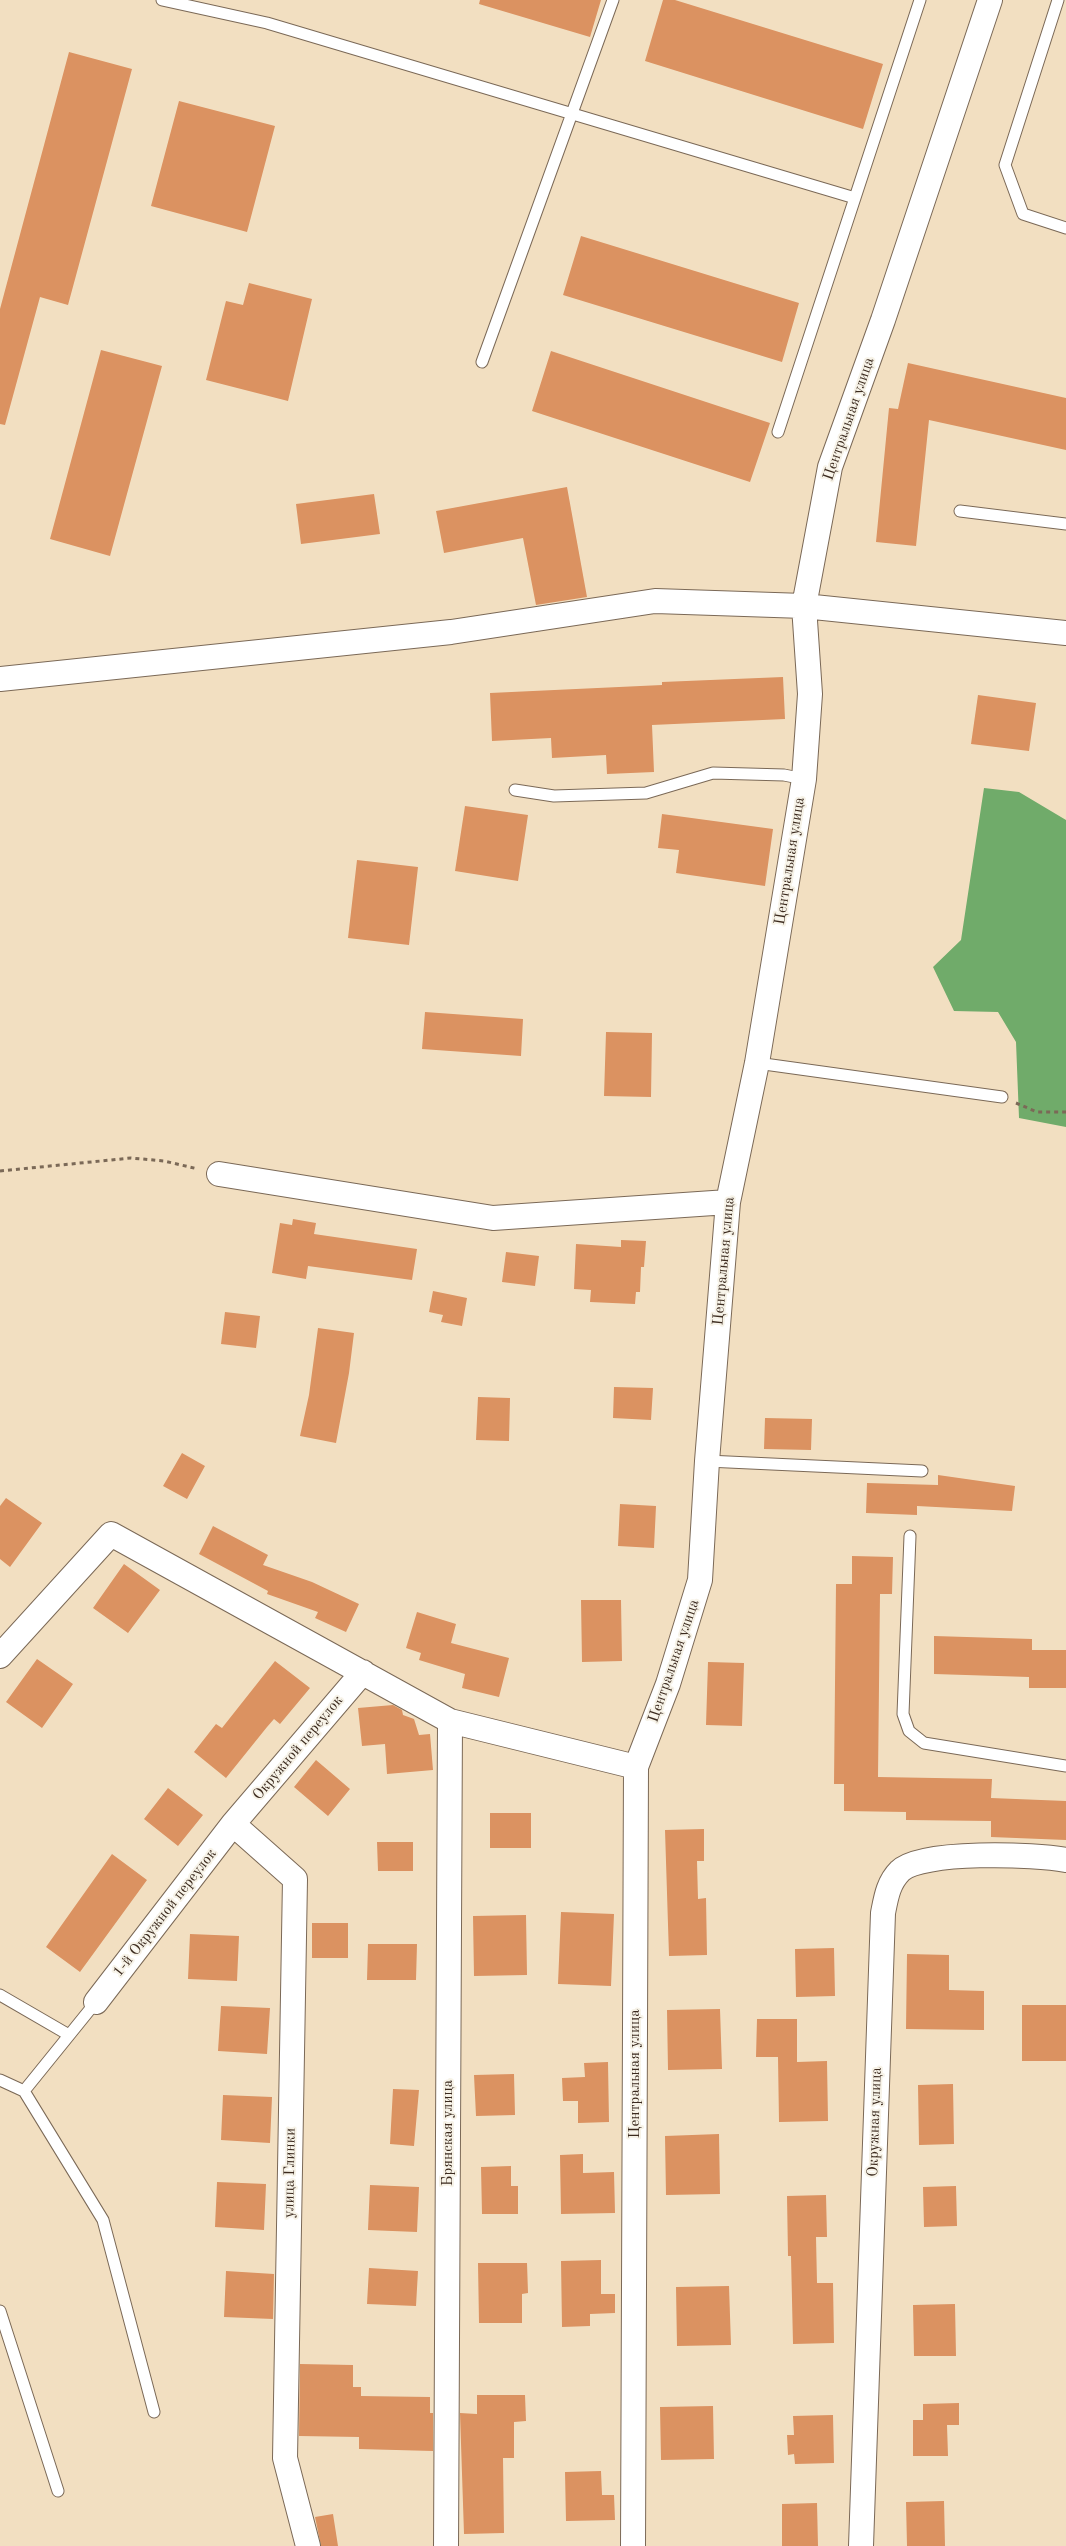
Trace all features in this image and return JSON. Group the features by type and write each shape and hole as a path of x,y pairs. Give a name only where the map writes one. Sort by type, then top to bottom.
{"street":[{"name":"Центральная улица","path":"633,2546 636,1767 668,1684 700,1580 707,1460 728,1202 757,1064 804,779 810,694 804,606 830,467 883,320 990,0"},
{"path":"0,679 451,632 655,601 804,606 1066,633"},
{"path":"219,1174 493,1218 728,1202"},
{"path":"0,1656 111,1534 450,1721 636,1767"},
{"name":"Окружной переулок","path":"233,1824 363,1672"},
{"name":"Брянская улица","path":"446,2546 450,1721"},
{"name":"1-й Окружной переулок","path":"96,2002 233,1824"},
{"name":"улица Глинки","path":"233,1824 295,1879 285,2458 308,2546"},
{"name":"Окружная улица","path":"861,2546 882,1913 889,1885 901,1869 933,1860 992,1854 1066,1860"}],"lane":[{"path":"162,0 267,23 855,198"},
{"path":"482,362 612,0"},
{"path":"778,432 920,0"},
{"path":"1058,0 1005,165 1023,214 1066,228"},
{"path":"960,512 1066,524"},
{"path":"515,790 554,796 646,793 713,773 784,775 804,779"},
{"path":"757,1064 1002,1097"},
{"path":"707,1460 922,1471"},
{"path":"910,1536 903,1714 908,1731 924,1743 1066,1766"},
{"path":"0,1995 69,2035"},
{"path":"24,2091 96,2002"},
{"path":"0,2080 24,2091 103,2220 154,2412"},
{"path":"0,2311 58,2491"}],"path":[{"path":"1002,1097 1037,1112 1066,1112"},
{"path":"0,1171 131,1158 164,1161 219,1174"}],"green space":[{"path":"984,788 1019,792 1066,820 1066,1127 1019,1118 1016,1042 998,1012 954,1011 933,967 961,940"}],"building":[{"path":"480,0 601,0 590,37 479,4"},
{"path":"663,0 675,0 883,64 863,129 645,61"},
{"path":"69,52 132,69 68,305 40,297 5,425 0,424 0,309"},
{"path":"179,101 275,126 247,232 151,206"},
{"path":"581,236 799,303 782,362 563,295"},
{"path":"249,283 312,299 288,401 206,380 226,301 243,305"},
{"path":"101,350 162,366 110,556 50,539"},
{"path":"551,351 770,423 750,482 532,411"},
{"path":"908,363 1066,398 1066,450 929,420 916,546 876,542 889,408 898,409"},
{"path":"567,487 587,597 536,605 523,538 444,553 436,511"},
{"path":"374,494 380,534 301,544 296,504"},
{"path":"783,677 785,719 652,725 654,772 607,774 606,755 552,758 551,738 492,741 490,693 662,685 662,682"},
{"path":"978,695 1036,703 1029,751 971,744"},
{"path":"465,806 528,815 518,881 455,871"},
{"path":"662,814 773,829 765,886 676,873 679,850 658,848"},
{"path":"357,860 418,867 409,945 348,938"},
{"path":"425,1012 523,1019 521,1056 422,1049"},
{"path":"606,1032 652,1033 651,1097 604,1096"},
{"path":"293,1219 316,1223 314,1234 417,1249 412,1280 308,1266 306,1279 272,1273 280,1223 292,1225"},
{"path":"621,1240 646,1241 644,1267 641,1267 640,1292 636,1292 635,1304 590,1302 591,1290 574,1289 576,1244 621,1247"},
{"path":"506,1252 539,1256 535,1286 502,1282"},
{"path":"433,1291 467,1298 462,1326 441,1322 443,1315 429,1312"},
{"path":"225,1312 260,1316 256,1348 221,1344"},
{"path":"318,1328 354,1333 349,1373 336,1443 300,1436 309,1395"},
{"path":"614,1387 653,1388 651,1420 613,1418"},
{"path":"478,1397 510,1398 509,1441 476,1440"},
{"path":"765,1418 812,1419 811,1450 764,1449"},
{"path":"182,1453 205,1466 187,1499 163,1486"},
{"path":"938,1475 1015,1486 1012,1511 917,1506 917,1515 866,1513 867,1483 938,1485"},
{"path":"6,1498 42,1523 10,1567 0,1559 0,1506"},
{"path":"620,1504 656,1506 654,1548 618,1546"},
{"path":"213,1526 268,1555 263,1565 312,1582 359,1604 346,1632 315,1618 318,1612 267,1594 268,1591 199,1554"},
{"path":"852,1556 893,1557 892,1594 880,1594 878,1777 992,1779 991,1798 1066,1801 1066,1840 991,1837 991,1821 906,1820 906,1812 844,1811 844,1784 834,1784 836,1584 852,1584"},
{"path":"124,1564 160,1590 128,1633 93,1608"},
{"path":"581,1600 621,1600 622,1661 582,1662"},
{"path":"417,1612 456,1624 451,1643 509,1658 499,1697 462,1688 465,1674 419,1660 421,1653 406,1648"},
{"path":"934,1636 1032,1639 1032,1650 1066,1650 1066,1688 1029,1688 1029,1677 934,1674"},
{"path":"37,1659 73,1684 42,1728 6,1702"},
{"path":"275,1661 310,1688 280,1724 274,1719 226,1778 194,1752 216,1724 222,1728"},
{"path":"708,1662 744,1663 742,1726 706,1725"},
{"path":"393,1705 402,1710 403,1715 414,1719 419,1735 430,1734 433,1770 387,1774 385,1744 362,1746 358,1708"},
{"path":"316,1760 350,1789 328,1816 294,1787"},
{"path":"168,1788 203,1815 178,1846 144,1819"},
{"path":"490,1813 531,1813 531,1848 490,1848"},
{"path":"704,1829 704,1861 697,1861 698,1899 706,1898 707,1955 669,1956 665,1830"},
{"path":"377,1842 413,1842 413,1871 378,1871"},
{"path":"112,1854 147,1880 80,1972 46,1947"},
{"path":"561,1912 614,1914 611,1986 558,1984"},
{"path":"526,1915 527,1975 474,1976 473,1916"},
{"path":"312,1923 348,1923 348,1958 312,1958"},
{"path":"190,1934 239,1936 237,1981 188,1979"},
{"path":"368,1944 417,1944 416,1980 367,1980"},
{"path":"834,1948 835,1996 796,1997 795,1949"},
{"path":"907,1954 949,1955 949,1990 984,1991 984,2030 906,2029"},
{"path":"1022,2005 1066,2005 1066,2061 1022,2061"},
{"path":"221,2006 270,2008 267,2054 218,2051"},
{"path":"720,2009 722,2069 668,2070 667,2010"},
{"path":"757,2019 797,2019 797,2062 827,2061 828,2121 779,2122 778,2057 756,2057"},
{"path":"608,2062 609,2122 578,2123 578,2101 563,2101 562,2078 585,2077 584,2063"},
{"path":"514,2074 515,2115 476,2116 474,2075"},
{"path":"953,2084 954,2144 919,2145 918,2085"},
{"path":"393,2089 419,2090 414,2146 390,2144"},
{"path":"223,2095 272,2097 270,2143 221,2140"},
{"path":"719,2134 720,2194 666,2195 665,2136"},
{"path":"583,2154 583,2173 614,2172 615,2213 561,2214 560,2155"},
{"path":"511,2166 511,2186 518,2186 518,2214 482,2214 481,2167"},
{"path":"217,2182 266,2184 264,2230 215,2227"},
{"path":"370,2185 419,2187 417,2232 368,2230"},
{"path":"956,2186 957,2226 924,2227 923,2187"},
{"path":"826,2195 827,2237 816,2237 817,2283 833,2283 834,2343 793,2344 791,2256 788,2256 787,2196"},
{"path":"601,2260 601,2294 615,2294 615,2313 590,2314 590,2326 562,2327 561,2261"},
{"path":"478,2263 527,2263 528,2293 522,2294 522,2323 479,2323"},
{"path":"369,2268 418,2271 416,2306 367,2304"},
{"path":"226,2271 274,2274 273,2319 224,2317"},
{"path":"729,2286 731,2345 677,2346 676,2287"},
{"path":"955,2304 956,2356 914,2356 913,2305"},
{"path":"300,2364 353,2365 353,2387 361,2387 361,2396 430,2397 430,2413 433,2413 433,2451 359,2449 359,2437 299,2436"},
{"path":"477,2395 525,2395 526,2421 514,2422 514,2458 503,2458 504,2533 464,2534 460,2413 477,2414"},
{"path":"959,2403 959,2425 947,2425 948,2456 913,2456 913,2420 923,2420 923,2404"},
{"path":"713,2406 714,2459 661,2460 660,2407"},
{"path":"833,2415 834,2463 795,2464 794,2454 788,2455 787,2435 794,2435 793,2416"},
{"path":"601,2471 602,2495 614,2495 615,2520 566,2521 565,2472"},
{"path":"944,2501 945,2546 907,2546 906,2502"},
{"path":"817,2503 818,2546 782,2546 782,2504"},
{"path":"333,2514 338,2546 321,2546 315,2517"}]}
